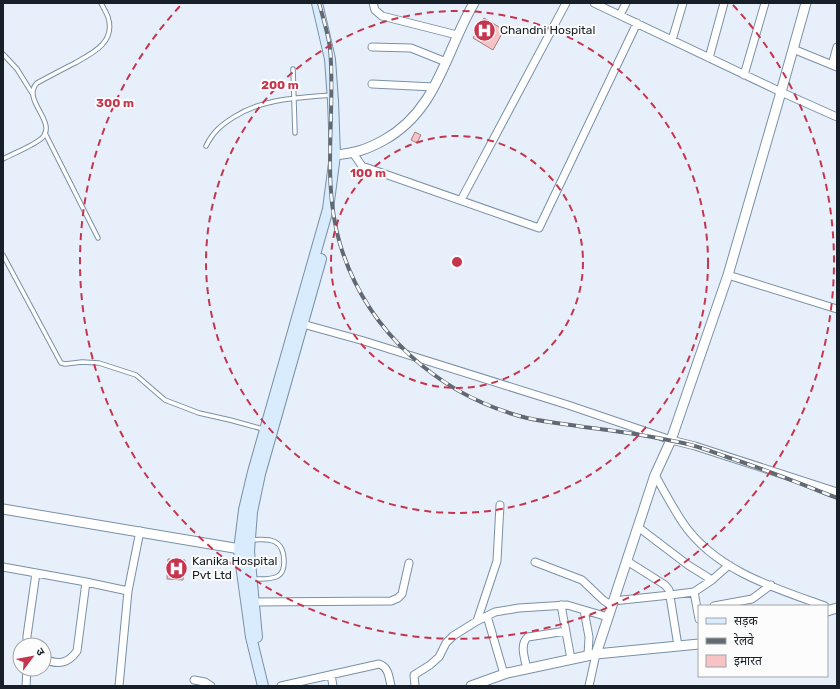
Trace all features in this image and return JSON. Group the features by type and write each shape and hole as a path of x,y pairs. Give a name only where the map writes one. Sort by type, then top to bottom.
{"main road":[{"path":"317,3 330,59 338,155"},
{"path":"262,686 251,637 250,602 252,579 249,551 252,512 272,416 299,323 328,209 338,155 337,60 324,3"},
{"path":"270,686 257,636 239,550 244,510 265,429 272,416"}],"street":[{"path":"373,3 375,10 382,16 457,35"},
{"path":"338,155 353,153 374,146 408,124 428,99 457,35 474,3"},
{"path":"461,200 566,3"},
{"path":"594,3 837,117"},
{"path":"620,15 626,3"},
{"path":"672,40 683,3"},
{"path":"709,58 724,3"},
{"path":"744,74 765,3"},
{"path":"592,654 608,617 656,475 670,440 728,275 806,3"},
{"path":"353,153 362,166 539,228 637,23"},
{"path":"372,47 411,48 446,62"},
{"path":"793,49 834,66 837,47"},
{"path":"372,84 434,87"},
{"path":"728,275 837,309"},
{"path":"299,323 379,345 670,440 695,446 837,492"},
{"path":"656,475 683,523 701,544 718,558 739,572 822,605"},
{"path":"477,621 497,561 500,505"},
{"path":"3,508 249,551"},
{"path":"638,527 693,569 712,580"},
{"path":"119,686 128,591 140,531"},
{"path":"627,561 665,585 669,590 678,646"},
{"path":"536,562 578,578 586,583 603,600 613,603 694,592 712,580 729,565"},
{"path":"250,602 391,601 398,598 402,594 409,563"},
{"path":"3,567 128,591"},
{"path":"27,637 36,573"},
{"path":"52,661 65,662 72,658 77,651 86,582"},
{"path":"719,605 752,599 771,585"},
{"path":"694,592 698,609"},
{"path":"561,605 571,659"},
{"path":"416,686 414,675 430,665 439,657 449,639 477,621 495,612 567,605 608,617"},
{"path":"584,610 592,654 589,686"},
{"path":"487,616 504,674"},
{"path":"527,669 523,644 528,637 566,631"},
{"path":"471,686 504,674 592,654 698,644"},
{"path":"281,686 309,683 379,664 385,666 387,669 391,686"},
{"path":"331,676 333,686"},
{"path":"194,680 204,682 211,686"}],"lane":[{"path":"32,94 34,86 37,83 93,53 101,47 106,38 109,26 108,16 101,3"},
{"path":"3,54 17,68 32,94 46,126 45,133 38,141 3,159"},
{"path":"293,69 295,133"},
{"path":"206,146 214,132 220,126 248,109 270,102 294,97 333,95"},
{"path":"45,133 98,238"},
{"path":"3,255 61,363 99,363 136,375 165,400 199,413 265,429"},
{"path":"250,540 264,539 277,543 282,547 284,554 284,569 279,575 273,578 252,579"}],"building":[{"path":"484,18 504,30 493,50 473,38"},
{"path":"415,132 421,135 417,143 411,140"},
{"path":"168,559 185,560 183,580 167,579"}],"railway":[{"path":"319,3 330,48 331,196 334,220 340,244 352,276 368,305 387,331 410,355 436,376 464,394 495,408 527,418 689,444 755,466 837,498"}],"place":[{"name":"Chandni Hospital","path":"485,30"},
{"name":"Kanika Hospital Pvt Ltd","path":"176,568"}]}
